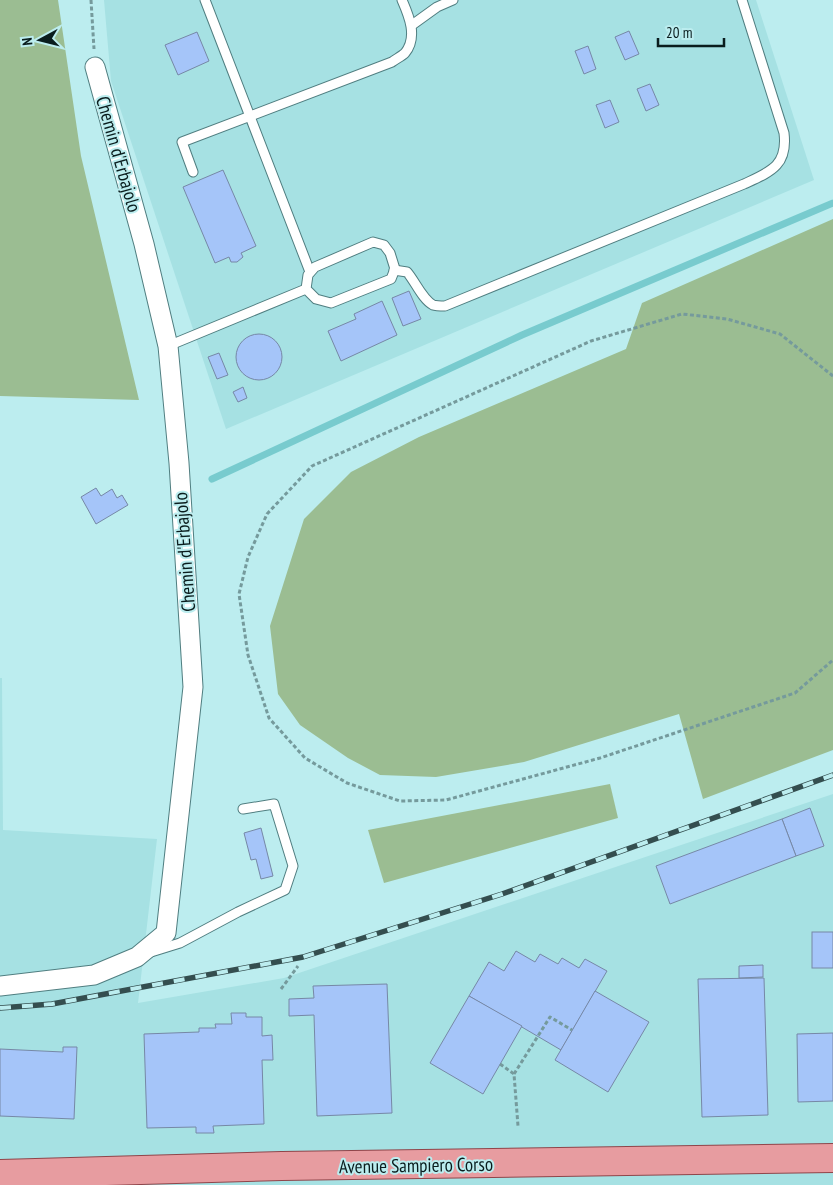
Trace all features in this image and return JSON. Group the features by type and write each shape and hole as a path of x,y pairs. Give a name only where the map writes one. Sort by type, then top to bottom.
{"main road":[{"name":"Avenue Sampiero Corso","path":"0,1174 282,1166 833,1158"},
{"name":"Avenue Sampiero Corso","path":"432,1185 440,1182 588,1177 833,1172"},
{"name":"Avenue Sampiero Corso","path":"318,1185 330,1185"}],"street":[{"name":"Chemin d'Erbajolo","path":"0,986 94,974 137,957 166,933 193,687 179,463 168,346 144,244 95,67"}],"lane":[{"path":"205,0 310,272"},
{"path":"193,172 182,142 392,62 405,53 410,42 412,25 402,0"},
{"path":"412,25 437,7 453,0"},
{"path":"394,270 407,272 434,306 445,306 771,171 782,160 786,147 784,133 742,0"},
{"path":"373,242 384,245 390,253 394,270 391,278 331,303 316,299 306,289 308,275 315,267 373,242"},
{"path":"168,346 306,289"},
{"path":"137,957 180,943 238,912 285,890 293,866 274,804 243,810"}],"path":[{"path":"91,0 95,67"},
{"path":"833,376 780,334 727,319 682,314 591,341 312,466 267,514 248,557 239,594 248,655 269,718 305,758 346,783 400,801 446,800 600,758 795,692 833,660"},
{"path":"281,989 298,966"},
{"path":"518,1126 514,1074 550,1017 572,1030"},
{"path":"500,1064 514,1074"}],"shaded area":[{"path":"104,0 756,0 814,180 226,429 111,81"},
{"path":"0,678 2,678 3,830 157,839 138,1003 284,978 833,794 833,1185 0,1185"}],"green space":[{"path":"0,0 58,0 81,156 139,400 0,396"},
{"path":"833,219 833,750 703,799 679,714 524,762 436,777 380,775 348,758 300,725 278,694 270,626 304,519 351,472 419,437 626,349 642,303"},
{"path":"610,784 618,818 384,883 368,830"}],"building":[{"path":"629,31 639,54 625,60 615,37"},
{"path":"197,32 209,61 178,75 165,45"},
{"path":"588,46 596,69 584,74 575,51"},
{"path":"650,84 659,105 646,111 637,89"},
{"path":"610,100 619,122 605,128 596,105"},
{"path":"223,170 256,246 241,253 243,257 237,262 231,262 229,257 215,263 183,187"},
{"path":"409,291 421,319 403,326 392,298"},
{"path":"382,301 397,335 341,361 328,331 356,319 354,314"},
{"path":"254,334 264,334 278,344 282,357 278,370 272,376 264,380 254,380 240,370 236,362 236,352 246,338"},
{"path":"219,353 228,375 217,379 208,357"},
{"path":"243,387 247,398 238,402 233,392"},
{"path":"96,488 101,496 112,489 117,498 122,495 128,505 96,524 81,497"},
{"path":"810,808 824,846 796,856 782,819"},
{"path":"782,819 796,856 670,904 656,866"},
{"path":"261,828 273,876 261,879 256,859 251,860 244,833"},
{"path":"812,932 833,932 833,968 812,968"},
{"path":"516,951 535,962 540,954 558,964 562,958 579,968 585,959 607,971 561,1050 469,996 489,962 504,971"},
{"path":"763,965 763,977 739,978 739,966"},
{"path":"764,978 768,1115 702,1117 698,979"},
{"path":"387,984 392,1113 317,1116 314,1015 289,1016 289,999 314,998 313,986"},
{"path":"595,991 649,1022 608,1092 555,1060"},
{"path":"469,996 522,1026 483,1094 430,1063"},
{"path":"231,1013 246,1013 246,1017 262,1017 262,1036 272,1035 273,1060 262,1060 264,1124 213,1126 214,1133 196,1133 196,1127 147,1128 144,1034 199,1032 199,1028 216,1028 215,1024 232,1024"},
{"path":"833,1033 833,1101 798,1102 797,1034"},
{"path":"63,1047 77,1047 74,1119 0,1116 0,1049 63,1052"}],"waterway":[{"path":"212,479 522,335 833,203"}],"railway":[{"path":"0,1008 52,1004 303,957 502,894 833,775"}]}
